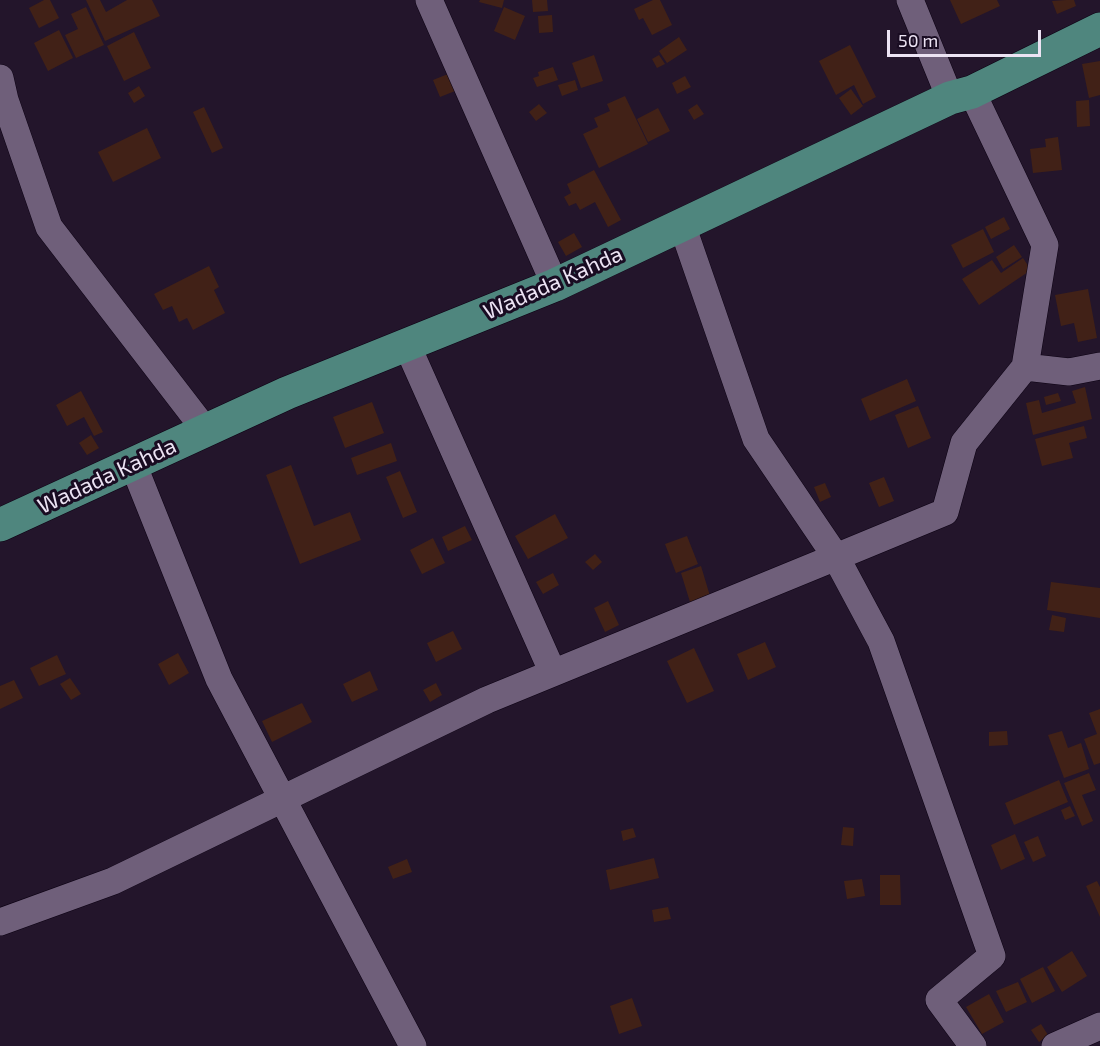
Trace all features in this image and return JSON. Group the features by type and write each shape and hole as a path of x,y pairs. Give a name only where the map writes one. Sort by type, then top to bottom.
{"main road":[{"name":"Wadada Kahda","path":"0,525 287,393 555,285 1100,29"}],"street":[{"path":"429,0 555,285"},
{"path":"0,922 113,881 280,798 487,700 945,512 964,443 1025,367 1046,245 910,0"},
{"path":"0,78 5,100 49,227 206,431"},
{"path":"682,225 756,439 837,557 881,641 992,956 939,1000 973,1046"},
{"path":"408,345 553,673"},
{"path":"1025,367 1069,372 1100,366"},
{"path":"133,464 219,679 413,1046"},
{"path":"1055,1046 1100,1026"}],"building":[{"path":"44,0 50,0 59,18 39,28 29,8"},
{"path":"86,0 100,0 106,12 127,0 152,0 160,16 105,41"},
{"path":"480,0 504,0 502,8 479,2"},
{"path":"532,0 547,0 548,11 533,12"},
{"path":"653,0 660,0 672,25 652,35 643,18 639,20 634,9"},
{"path":"950,0 997,0 1000,6 961,24"},
{"path":"1074,0 1076,6 1057,14 1052,1"},
{"path":"86,7 104,45 76,58 65,35 78,29 71,14"},
{"path":"504,7 525,16 515,40 494,31"},
{"path":"552,15 553,32 539,33 538,16"},
{"path":"59,30 73,58 48,71 34,43"},
{"path":"134,32 151,68 124,81 107,46"},
{"path":"679,37 687,50 667,63 659,51"},
{"path":"850,45 876,97 863,104 854,85 836,95 819,61"},
{"path":"594,55 603,81 581,88 572,63"},
{"path":"659,55 665,64 657,68 652,59"},
{"path":"1100,61 1100,95 1089,98 1082,64"},
{"path":"553,67 558,80 537,87 533,78 539,76 538,72"},
{"path":"458,70 465,87 440,97 433,80"},
{"path":"685,76 691,87 677,94 672,83"},
{"path":"575,80 578,90 562,96 558,85"},
{"path":"139,86 145,96 134,103 128,93"},
{"path":"851,89 863,106 851,115 839,98"},
{"path":"625,96 648,144 599,168 583,134 598,127 594,118 610,111 607,104"},
{"path":"1089,100 1090,126 1077,127 1076,101"},
{"path":"539,104 547,113 536,121 529,112"},
{"path":"697,104 704,114 694,120 688,110"},
{"path":"204,107 223,148 212,153 193,112"},
{"path":"658,108 670,131 648,142 637,119"},
{"path":"147,128 161,158 113,182 98,152"},
{"path":"1058,137 1062,170 1033,173 1030,149 1046,147 1045,139"},
{"path":"594,170 621,220 608,227 595,202 580,210 576,203 569,206 564,197 571,193 567,184"},
{"path":"1004,217 1010,229 991,239 985,227"},
{"path":"983,229 994,252 963,268 951,245"},
{"path":"574,233 582,247 566,256 558,242"},
{"path":"1014,245 1022,257 1003,269 996,257"},
{"path":"1023,258 1031,270 979,305 962,279 992,260 1001,273"},
{"path":"209,266 219,287 214,290 225,313 193,330 187,318 179,322 172,306 163,310 154,294"},
{"path":"1088,289 1097,338 1078,342 1074,323 1061,326 1055,295"},
{"path":"907,379 916,401 870,421 861,399"},
{"path":"1085,387 1092,419 1033,435 1026,403 1039,400 1042,413 1076,403 1072,391"},
{"path":"81,391 103,432 94,436 84,417 67,426 56,405"},
{"path":"1058,393 1061,401 1046,405 1044,397"},
{"path":"372,402 384,433 345,448 333,417"},
{"path":"918,406 931,438 908,448 895,415"},
{"path":"1084,426 1087,438 1069,443 1073,458 1042,466 1035,439"},
{"path":"91,435 99,448 87,455 79,443"},
{"path":"391,443 397,461 357,475 351,458"},
{"path":"291,465 314,526 350,512 361,540 300,564 266,475"},
{"path":"400,471 417,512 403,518 386,477"},
{"path":"884,477 894,501 879,507 869,483"},
{"path":"825,483 831,497 820,502 814,487"},
{"path":"555,514 568,538 528,559 515,536"},
{"path":"465,526 472,540 448,551 442,537"},
{"path":"687,536 698,564 676,573 665,544"},
{"path":"433,538 445,563 422,574 410,550"},
{"path":"595,554 602,562 593,570 585,562"},
{"path":"701,566 710,596 690,602 681,573"},
{"path":"553,573 559,585 543,594 536,582"},
{"path":"1051,582 1100,588 1100,618 1047,610"},
{"path":"608,601 619,625 605,632 594,608"},
{"path":"1052,615 1066,618 1064,632 1049,630"},
{"path":"453,631 462,649 436,662 427,643"},
{"path":"765,642 776,667 748,680 737,654"},
{"path":"694,648 714,691 687,703 667,661"},
{"path":"178,653 189,673 169,685 158,664"},
{"path":"57,655 66,674 39,686 30,668"},
{"path":"370,671 378,690 352,702 343,684"},
{"path":"70,678 81,694 71,700 60,684"},
{"path":"14,680 23,698 0,709 0,686"},
{"path":"436,683 442,695 430,702 423,690"},
{"path":"302,703 312,722 272,742 262,721"},
{"path":"1100,709 1100,763 1094,765 1084,739 1097,734 1089,713"},
{"path":"1007,731 1008,745 989,746 989,732"},
{"path":"1062,731 1068,748 1081,743 1089,769 1064,778 1048,735"},
{"path":"1089,773 1096,790 1082,795 1093,821 1082,826 1064,783"},
{"path":"1059,780 1068,802 1014,825 1005,803"},
{"path":"1070,806 1075,816 1065,820 1061,810"},
{"path":"843,827 854,828 853,846 841,845"},
{"path":"633,828 636,837 623,841 621,831"},
{"path":"1015,834 1025,859 1001,870 991,845"},
{"path":"1038,836 1046,856 1033,862 1024,842"},
{"path":"654,858 659,878 610,890 606,870"},
{"path":"407,859 412,872 393,879 388,867"},
{"path":"880,875 900,875 901,905 880,905"},
{"path":"862,879 865,896 847,899 844,881"},
{"path":"1097,881 1100,887 1100,917 1086,886"},
{"path":"668,907 671,919 654,922 652,910"},
{"path":"1072,951 1087,976 1062,992 1047,967"},
{"path":"1043,967 1055,991 1032,1003 1020,979"},
{"path":"1018,982 1027,1002 1006,1012 996,991"},
{"path":"989,994 1004,1022 982,1034 966,1007"},
{"path":"632,998 642,1026 619,1034 610,1006"},
{"path":"1041,1024 1048,1035 1039,1042 1031,1030"}]}
